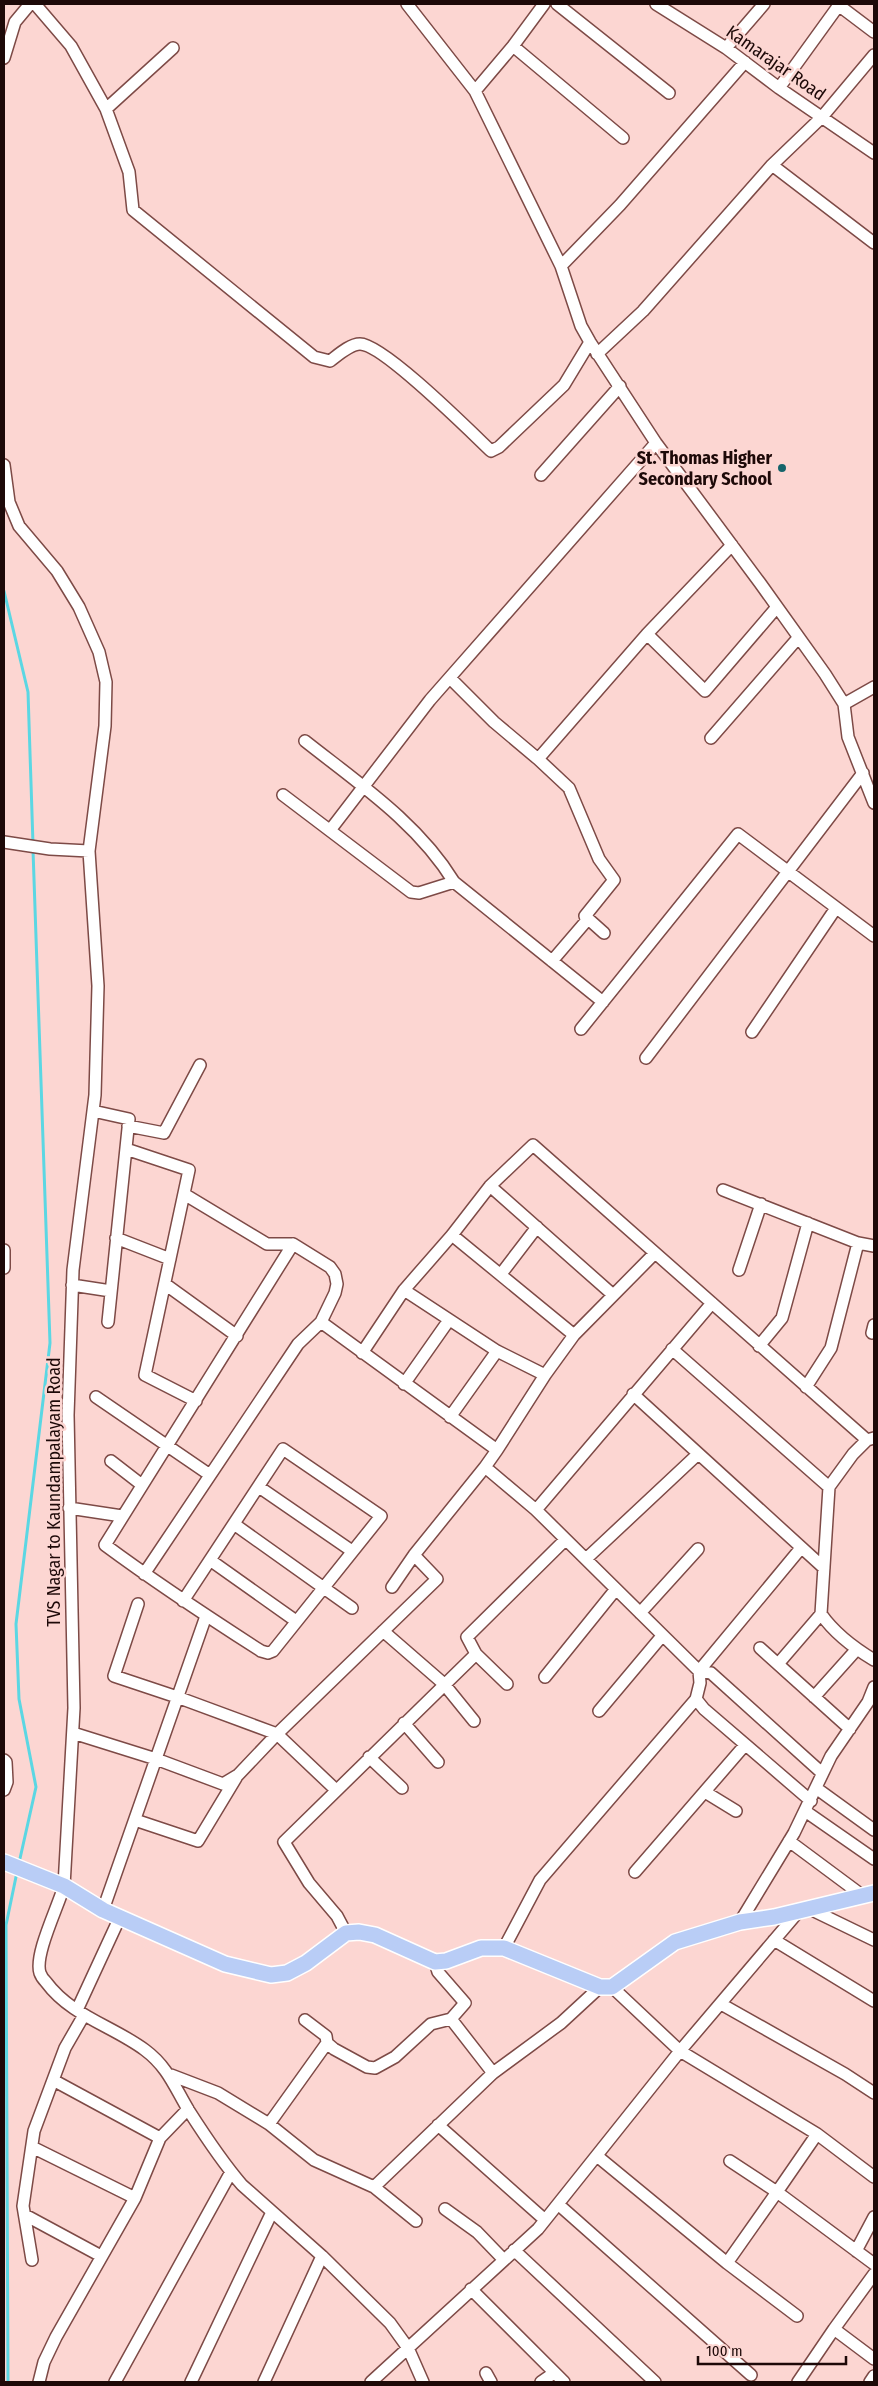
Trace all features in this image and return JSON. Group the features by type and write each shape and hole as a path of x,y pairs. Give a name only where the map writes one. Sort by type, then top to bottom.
{"main road":[{"path":"4,1862 64,1886 103,1910 225,1964 271,1975 287,1973 346,1933 359,1932 375,1935 435,1962 446,1961 481,1948 504,1948 606,1987 675,1942 740,1922 804,1910 868,1894"}],"street":[{"path":"4,58 15,22 30,4"},
{"path":"35,4 71,46 106,109 129,172 133,210 314,357 330,361 353,346 361,344 370,348 409,374 491,451 499,448 564,385 590,342"},
{"path":"407,4 475,90 561,266 581,326 597,354 656,443 777,607 844,704 848,737 874,803"},
{"path":"475,90 513,46 544,4"},
{"path":"557,4 669,93"},
{"name":"Kamarajar Road","path":"657,4 726,48 779,88 874,150"},
{"path":"726,48 764,4"},
{"path":"779,88 838,4 874,32"},
{"path":"513,46 624,138"},
{"path":"106,109 173,48"},
{"path":"597,354 643,311 772,165 822,117 874,55"},
{"path":"561,266 620,205 745,62"},
{"path":"772,165 874,243"},
{"path":"541,475 620,386"},
{"path":"331,829 450,678 656,443"},
{"name":"TVS Nagar to Kaundampalayam Road","path":"4,466 9,502 19,526 68,587 91,629 106,682 106,726 89,851 98,986 93,1110 72,1285 68,1415 73,1734 64,1886 58,1909 40,1952 40,1973 56,1996 81,2013 146,2050 170,2075 188,2109 231,2172 272,2212 322,2256 390,2323 408,2348 423,2382"},
{"path":"538,760 647,634 732,545"},
{"path":"647,634 705,691 777,607"},
{"path":"711,738 798,638"},
{"path":"450,678 494,722 569,788 599,859 614,880 585,916 604,933"},
{"path":"844,704 874,687"},
{"path":"305,741 408,826 439,858 454,882 603,1002"},
{"path":"646,1058 862,773"},
{"path":"283,794 411,892 419,893 454,882"},
{"path":"581,1029 738,834 874,936"},
{"path":"9,842 50,849 89,851"},
{"path":"752,1032 836,908"},
{"path":"552,961 588,919"},
{"path":"128,1126 164,1133 200,1064"},
{"path":"93,1110 129,1119 108,1322"},
{"path":"362,1352 404,1290 452,1235 490,1186 533,1145 806,1387 871,1439 853,1454 829,1487 821,1614 778,1664"},
{"path":"126,1149 189,1170 146,1375 196,1401"},
{"path":"490,1186 612,1294"},
{"path":"723,1190 858,1243 874,1246"},
{"path":"144,1574 298,1344 321,1322 335,1293 337,1284 335,1274 330,1267 293,1244 268,1244 184,1194"},
{"path":"739,1270 761,1204"},
{"path":"759,1346 782,1318 808,1223"},
{"path":"501,1274 537,1227"},
{"path":"452,1235 574,1335"},
{"path":"116,1238 170,1259"},
{"path":"806,1387 831,1348 858,1243"},
{"path":"183,1601 284,1449 381,1516 273,1650 268,1653 260,1651 183,1601 105,1545 293,1244"},
{"path":"4,1250 4,1268"},
{"path":"392,1587 414,1555 485,1467 545,1375 574,1335 612,1294 655,1253"},
{"path":"165,1284 237,1336"},
{"path":"72,1285 111,1292"},
{"path":"404,1290 497,1351 545,1375"},
{"path":"536,1510 712,1303"},
{"path":"404,1384 449,1320"},
{"path":"321,1322 497,1450"},
{"path":"672,1350 829,1487"},
{"path":"450,1417 497,1351"},
{"path":"633,1394 824,1568"},
{"path":"96,1397 210,1475"},
{"path":"587,1558 698,1454"},
{"path":"111,1461 142,1485"},
{"path":"485,1467 536,1510 565,1540 587,1558 616,1590 699,1671 711,1673 822,1773"},
{"path":"259,1487 352,1552"},
{"path":"69,1508 122,1516"},
{"path":"234,1524 352,1608"},
{"path":"507,1684 476,1654 466,1637 565,1540"},
{"path":"504,1948 540,1880 696,1699 700,1683 699,1671 801,1548"},
{"path":"640,1612 698,1549"},
{"path":"134,1820 198,1841 238,1775 277,1734 437,1579 414,1555"},
{"path":"210,1560 296,1621"},
{"path":"545,1677 616,1590"},
{"path":"138,1604 114,1676 178,1697 277,1734 336,1790"},
{"path":"821,1614 829,1626 856,1649 874,1660"},
{"path":"103,1910 206,1616"},
{"path":"384,1631 444,1684 474,1721"},
{"path":"599,1711 662,1636"},
{"path":"760,1648 850,1729"},
{"path":"814,1697 856,1649"},
{"path":"346,1933 337,1916 309,1883 284,1842 476,1654"},
{"path":"740,1922 789,1841 808,1806 822,1773 874,1688"},
{"path":"696,1699 704,1709 808,1806 872,1854"},
{"path":"404,1723 438,1762"},
{"path":"73,1734 156,1758 223,1784 238,1775"},
{"path":"635,1872 744,1745"},
{"path":"369,1757 402,1788"},
{"path":"4,1760 6,1762 7,1782 4,1790"},
{"path":"816,1788 874,1830"},
{"path":"704,1792 736,1811"},
{"path":"789,1841 868,1894"},
{"path":"371,2382 538,2229 680,2051 774,1940 804,1910 874,1940"},
{"path":"32,2260 23,2206 34,2131 65,2048 120,1917"},
{"path":"774,1940 874,2001"},
{"path":"327,2043 367,2067 375,2068 395,2057 431,2024 452,2019 465,2003 438,1972 435,1962"},
{"path":"374,2187 493,2073 606,1987 680,2051 818,2134 874,2177"},
{"path":"721,2004 844,2074 874,2094"},
{"path":"452,2019 493,2073"},
{"path":"268,2124 327,2043 326,2036 305,2020"},
{"path":"170,2075 188,2080 218,2093 268,2124 314,2160 374,2187 416,2221"},
{"path":"53,2080 160,2138"},
{"path":"39,2382 44,2362 56,2337 134,2198 160,2138 188,2109"},
{"path":"438,2126 545,2220"},
{"path":"727,2263 818,2134"},
{"path":"32,2147 134,2198"},
{"path":"597,2156 727,2263 797,2316"},
{"path":"730,2161 777,2192 874,2264"},
{"path":"115,2382 231,2172"},
{"path":"559,2205 751,2375"},
{"path":"446,2209 477,2232 504,2260"},
{"path":"191,2382 272,2212"},
{"path":"25,2215 101,2256"},
{"path":"856,2251 874,2217"},
{"path":"514,2250 655,2382"},
{"path":"264,2382 322,2256"},
{"path":"798,2382 874,2274"},
{"path":"471,2289 564,2382"},
{"path":"834,2329 874,2359"},
{"path":"541,2382 554,2373"},
{"path":"870,2382 874,2376"}],"waterway":[{"path":"4,591 28,692 33,844"},
{"path":"19,1863 36,1787 19,1699 16,1624 50,1343 33,850"},
{"path":"8,2382 6,1925 17,1872"}],"place":[{"name":"St. Thomas Higher Secondary School","path":"782,468"}]}
